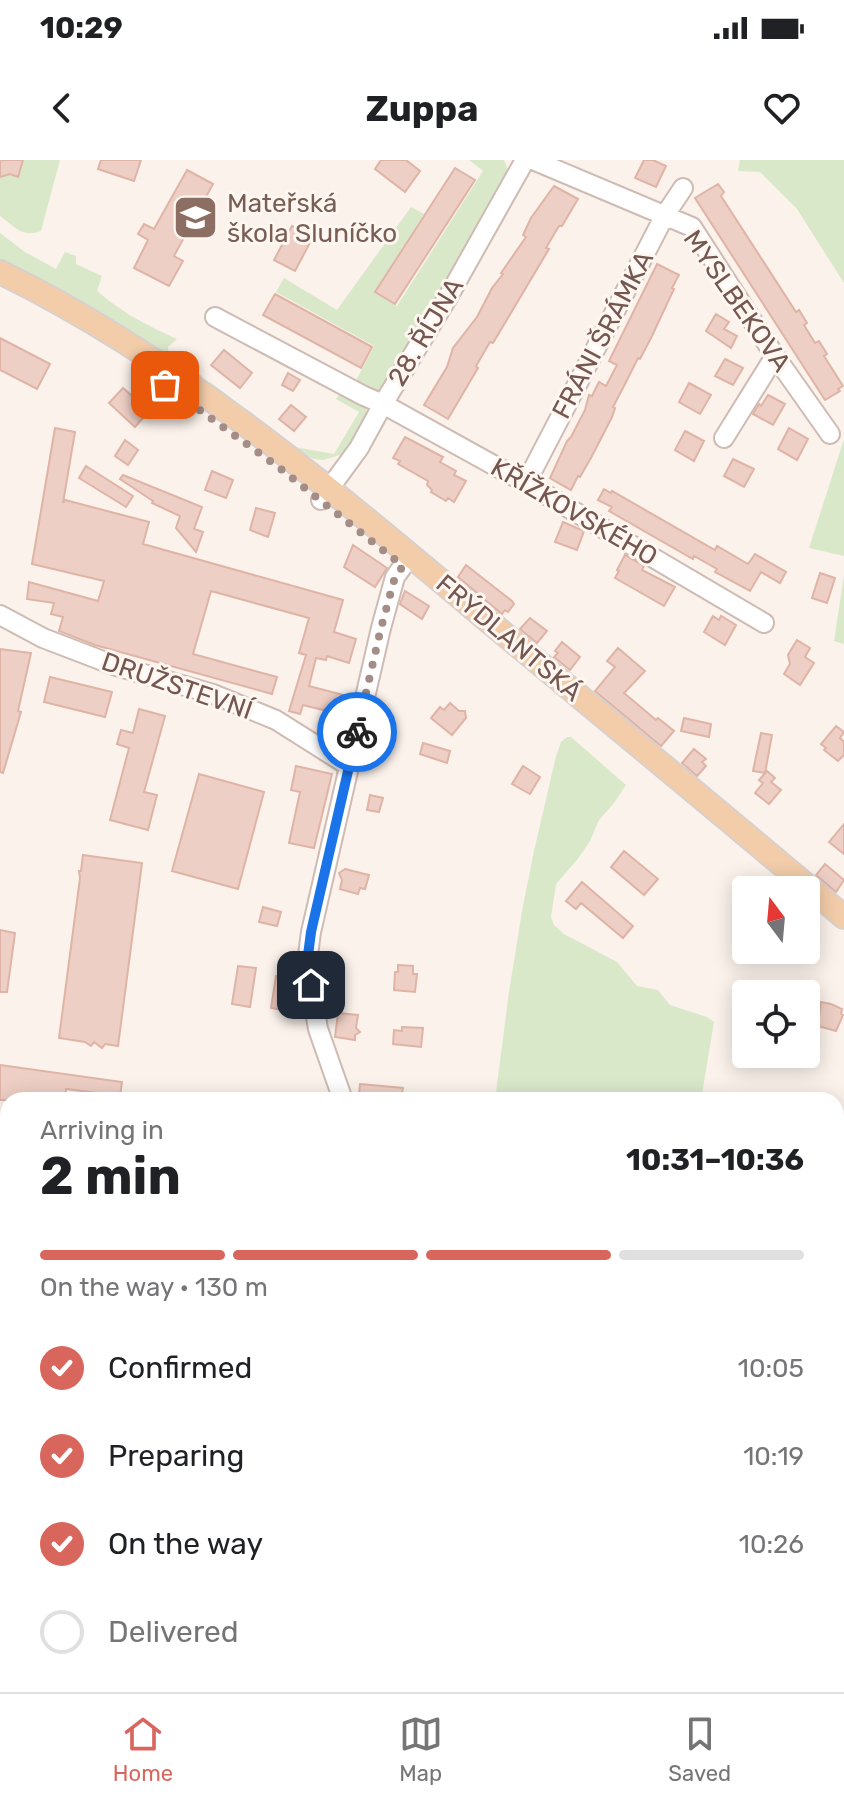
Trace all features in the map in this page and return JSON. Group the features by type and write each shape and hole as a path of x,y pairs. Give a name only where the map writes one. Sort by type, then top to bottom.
{"main road":[{"name":"FRÝDLANTSKÁ","path":"0,272 151,358 238,419 403,566 774,876"},
{"name":"FRÝDLANTSKÁ","path":"0,287 142,369 409,554 844,917"},
{"path":"820,915 844,935"}],"street":[{"name":"28. ŘÍJNA","path":"324,495 359,448 525,160"},
{"name":"MYSLBEKOVA","path":"533,160 692,227 775,356 830,434"},
{"name":"FRÁNI ŠRÁMKA","path":"526,483 665,215 683,188"},
{"name":"KŘÍŽKOVSKÉHO","path":"215,317 526,483 764,623"},
{"path":"724,438 775,356"},
{"path":"340,1092 318,1029 307,963 311,932 381,628 395,577 403,566"},
{"name":"DRUŽSTEVNÍ","path":"0,615 43,638 116,666 213,694 276,720 349,766"}],"green space":[{"path":"0,160 60,160 41,231 24,232 0,216"},
{"path":"469,160 504,160 507,175 384,390 377,393 353,386 374,346 276,292 284,278 337,310 411,207 424,214 374,292 397,306 483,171"},
{"path":"740,160 844,160 844,283 797,209 760,172 738,171"},
{"path":"0,233 25,252 56,269 65,252 76,256 76,264 102,276 97,291 135,318 177,339 168,347 169,355 202,376 199,380 0,265"},
{"path":"210,382 295,447 334,454 359,412 336,399 341,392 365,403 368,416 340,455 314,459 297,451 207,385"},
{"path":"844,439 844,556 809,548"},
{"path":"844,575 844,644 834,641"},
{"path":"571,737 626,785 599,820 577,860 556,884 551,917 554,925 564,934 617,962 637,986 658,990 670,1005 714,1022 702,1092 496,1092 522,911 561,742"}],"building":[{"path":"0,160 23,160 18,177 10,174 0,177"},
{"path":"101,160 141,160 134,181 98,169"},
{"path":"381,160 406,160 420,171 405,192 375,169"},
{"path":"644,160 666,166 656,187 635,178"},
{"path":"455,168 475,180 395,304 375,292"},
{"path":"187,170 213,184 174,256 183,261 169,286 134,268 148,240 138,234 144,224 154,229"},
{"path":"718,184 724,192 721,196 796,312 799,310 815,343 819,341 827,354 824,356 843,386 825,400 695,198"},
{"path":"554,186 578,199 553,236 546,248 549,249 493,343 490,342 448,419 424,405 447,367 453,348 477,317 501,273 526,237 523,235 531,218"},
{"path":"292,226 313,237 295,271 274,260"},
{"path":"657,264 679,275 674,289 613,407 612,417 571,490 550,478 585,410 589,395 592,396 599,382 606,386 617,365 609,361"},
{"path":"275,294 372,347 361,368 263,315"},
{"path":"716,314 729,322 724,329 737,336 731,348 706,331"},
{"path":"0,338 50,364 37,389 0,370"},
{"path":"224,350 252,373 240,388 211,365"},
{"path":"725,359 743,368 733,385 715,376"},
{"path":"288,373 300,380 293,391 282,385"},
{"path":"689,383 711,395 700,414 679,402"},
{"path":"123,388 149,411 135,427 109,403"},
{"path":"768,395 785,404 773,425 753,414"},
{"path":"291,405 306,417 294,431 279,419"},
{"path":"55,428 75,432 63,503 65,500 149,522 143,544 343,600 334,632 356,639 349,663 327,656 326,660 316,658 309,686 347,696 344,711 340,710 339,714 303,705 300,714 289,711 306,655 299,653 309,618 211,591 193,654 277,677 272,694 95,645 59,631 63,617 51,614 54,603 27,599 29,582 98,601 104,581 32,564"},
{"path":"789,428 808,439 797,460 778,449"},
{"path":"685,431 704,441 694,461 675,450"},
{"path":"405,437 443,457 440,462 466,481 454,502 431,492 428,481 393,458"},
{"path":"125,440 138,450 128,465 115,456"},
{"path":"733,459 754,469 744,487 724,476"},
{"path":"86,466 133,496 126,507 79,478"},
{"path":"212,471 233,480 226,498 205,490"},
{"path":"123,475 202,507 194,529 203,532 196,552 176,528 180,516 152,503 120,479"},
{"path":"604,489 715,550 717,546 748,564 755,554 786,572 780,583 761,572 750,591 715,572 717,569 694,556 693,559 609,511 612,507 598,500"},
{"path":"256,508 275,513 268,537 250,530"},
{"path":"563,522 584,531 577,550 555,542"},
{"path":"353,545 387,568 375,587 344,567"},
{"path":"625,555 644,566 642,570 675,587 664,606 615,578"},
{"path":"466,565 512,601 514,604 508,612 505,610 502,614 458,577"},
{"path":"820,573 835,578 827,603 812,598"},
{"path":"405,591 429,606 422,619 400,604"},
{"path":"713,616 719,620 721,616 736,625 725,645 704,632"},
{"path":"530,618 547,631 537,643 520,629"},
{"path":"797,640 810,648 805,657 814,663 800,685 784,674 790,664 788,655"},
{"path":"562,642 580,657 570,670 554,657"},
{"path":"618,648 645,671 624,693 674,731 661,746 595,691 615,667 607,661"},
{"path":"0,649 31,653 18,711 21,712 3,773 0,772"},
{"path":"50,677 112,692 105,717 44,702"},
{"path":"450,703 459,711 465,711 466,718 452,735 431,718 440,707 444,710"},
{"path":"139,709 165,716 144,792 157,795 148,830 110,820 129,748 117,744 121,730 133,733"},
{"path":"684,718 711,724 709,737 681,731"},
{"path":"836,726 844,732 840,738 844,742 844,755 838,761 821,744"},
{"path":"761,733 772,735 765,773 753,771"},
{"path":"423,743 450,751 447,763 420,754"},
{"path":"694,749 706,759 702,762 706,766 697,776 682,763"},
{"path":"296,766 332,774 314,848 289,843 300,792 291,790"},
{"path":"523,766 540,777 530,794 512,784"},
{"path":"767,771 775,778 771,782 781,790 769,804 755,793 763,783 759,780"},
{"path":"199,774 264,792 238,889 172,871"},
{"path":"370,795 383,798 379,812 367,810"},
{"path":"844,824 844,854 829,842"},
{"path":"624,851 658,879 644,895 611,867"},
{"path":"83,855 142,863 118,1046 105,1044 102,1048 94,1042 91,1046 85,1042 59,1038"},
{"path":"825,864 844,880 836,892 816,875"},
{"path":"345,869 369,875 365,889 360,888 358,894 340,889 342,880 339,873"},
{"path":"582,882 633,926 623,938 581,903 576,909 566,901"},
{"path":"263,907 281,912 277,926 259,922"},
{"path":"0,930 15,933 7,992 0,992"},
{"path":"398,965 413,966 413,974 417,974 415,992 394,990"},
{"path":"238,966 256,968 250,1007 232,1004"},
{"path":"276,976 295,979 290,1011 271,1008"},
{"path":"821,1002 842,1009 843,1015 836,1031 820,1027"},
{"path":"338,1013 358,1015 356,1028 360,1032 355,1035 355,1040 335,1037"},
{"path":"402,1027 423,1028 421,1047 393,1044 394,1030 402,1031"},
{"path":"0,1065 122,1082 121,1092 66,1089 66,1092 0,1092"},
{"path":"360,1084 403,1088 402,1092 359,1092"}],"way so far":[{"path":"165,385 277,466 403,566 395,577 357,732"}],"place":[{"name":"Mateřská škola Sluníčko","path":"196,218"}],"route":[{"path":"311,985 307,963 311,932 357,732"}]}
